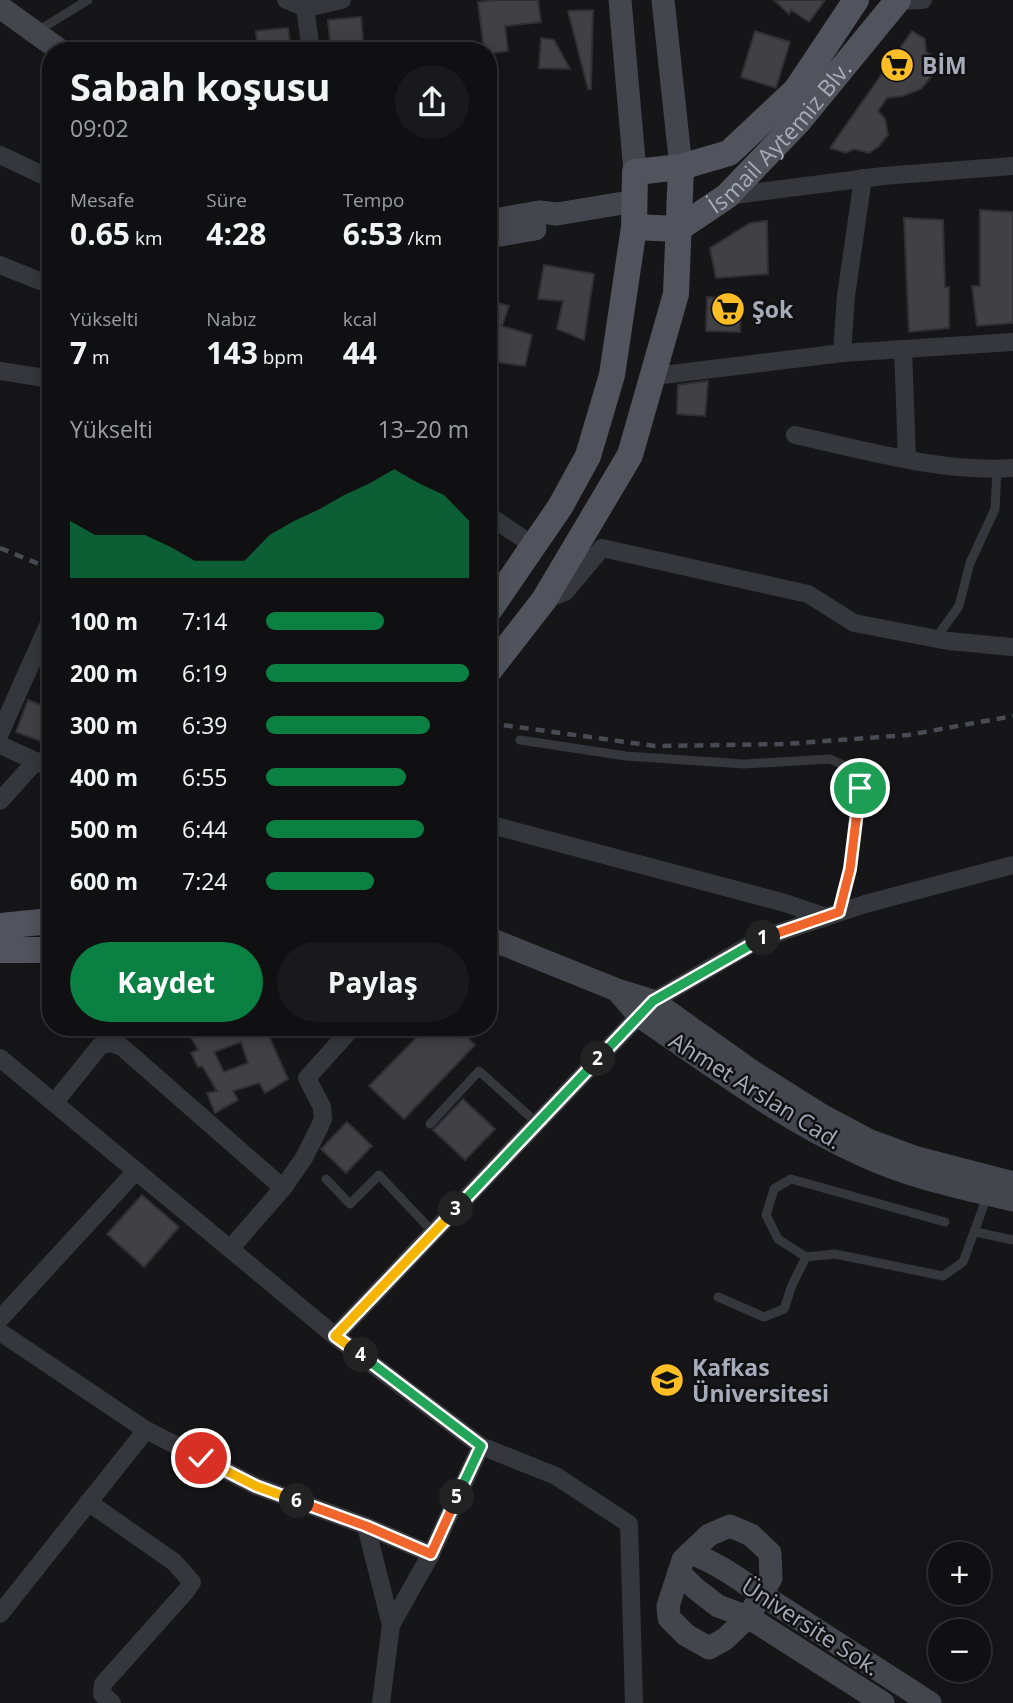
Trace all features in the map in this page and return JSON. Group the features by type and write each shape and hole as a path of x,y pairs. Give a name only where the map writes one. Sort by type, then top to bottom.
{"main road":[{"name":"İsmail Aytemiz Blv.","path":"635,172 681,167 729,153 796,90 856,0"},
{"name":"İsmail Aytemiz Blv.","path":"678,229 727,196 798,122 906,0"},
{"path":"497,660 544,600 581,542 630,455 677,294 681,167"},
{"path":"497,599 560,507 588,456 612,375 635,214 635,172"},
{"path":"635,214 678,229"},
{"path":"0,926 42,922"},
{"path":"0,950 42,950"}],"street":[{"path":"286,0 305,4 342,0"},
{"path":"620,0 635,172"},
{"path":"663,0 681,167"},
{"path":"305,4 310,42"},
{"path":"0,7 49,42"},
{"path":"0,27 42,57"},
{"path":"0,155 42,175"},
{"path":"727,196 863,178 1013,166"},
{"path":"842,353 846,296 863,178"},
{"path":"497,219 539,212 635,214"},
{"path":"497,235 545,226 557,214"},
{"path":"0,265 42,281"},
{"path":"654,376 842,353 1013,342"},
{"path":"902,349 907,458"},
{"path":"0,371 42,378"},
{"path":"795,435 907,458 1005,468"},
{"path":"497,521 534,546"},
{"path":"544,600 565,592 602,548 808,594 854,623 987,646 1013,647"},
{"path":"0,733 42,639"},
{"path":"0,745 42,765"},
{"path":"0,801 42,766"},
{"path":"497,826 832,915"},
{"path":"335,1336 646,1008 760,939 832,915 1013,864"},
{"name":"Ahmet Arslan Cad.","path":"497,943 617,990 823,1116 868,1140 917,1158 1013,1183"},
{"name":"Ahmet Arslan Cad.","path":"646,1008 791,1116 861,1155 912,1174 1013,1200"},
{"path":"230,1249 283,1188 304,1158 323,1119 322,1107 307,1078 345,1036"},
{"path":"54,1103 100,1046 110,1043 122,1047 283,1188"},
{"path":"0,1058 335,1336 481,1446 556,1476 629,1524 634,1703"},
{"path":"0,1319 136,1171"},
{"path":"0,1332 146,1430 256,1486 366,1526 431,1554"},
{"path":"0,1614 146,1430"},
{"path":"391,1625 431,1554 481,1446"},
{"path":"88,1502 174,1562 192,1581 103,1684 102,1694 112,1703"},
{"path":"366,1526 391,1625 381,1703"},
{"path":"730,1526 751,1535 770,1553 771,1578 748,1617 725,1639 709,1648 686,1635 669,1618 668,1606 683,1560 691,1553 709,1535 730,1526"},
{"name":"Üniversite Sok.","path":"691,1553 710,1560 930,1703"},
{"name":"Üniversite Sok.","path":"679,1573 695,1590 718,1605 748,1617 883,1703"}],"lane":[{"path":"35,32 88,0"},
{"path":"936,638 959,606 970,563 995,509 1005,468"},
{"path":"520,740 626,756 744,764 830,759 852,769 860,788 850,869 832,915"},
{"path":"430,1124 479,1071 537,1123"},
{"path":"326,1179 350,1204 379,1175 433,1232"},
{"path":"945,1222 791,1179 774,1189 766,1215 778,1239 806,1257 835,1254 943,1276 963,1262 988,1194"},
{"path":"976,1232 1013,1240"},
{"path":"718,1297 764,1317 784,1309 806,1257"}],"building":[{"path":"538,0 541,22 505,26 508,51 497,53 497,42 483,42 478,2"},
{"path":"774,0 825,0 809,22 791,10 789,14"},
{"path":"593,10 591,89 588,89 568,11"},
{"path":"361,17 363,42 330,42 328,20"},
{"path":"288,28 290,42 257,42 256,31"},
{"path":"755,31 790,42 776,88 741,77"},
{"path":"912,31 925,39 926,52 938,59 936,71 921,89 903,96 887,98 878,111 885,119 888,135 879,146 869,153 854,149 846,153 830,148"},
{"path":"541,38 554,40 570,69 539,68"},
{"path":"980,210 1013,212 1013,323 977,326 972,286 980,286"},
{"path":"904,218 943,220 945,287 949,287 949,328 909,332"},
{"path":"767,221 768,274 716,278 710,248 750,223"},
{"path":"544,265 594,274 584,340 557,329 563,301 538,299"},
{"path":"707,297 741,299 740,332 706,331"},
{"path":"497,303 509,306 502,326 532,335 525,366 497,362"},
{"path":"708,381 705,416 677,414 678,385"},
{"path":"28,700 42,705 42,742 16,732"},
{"path":"190,1036 269,1036 288,1079 265,1093 259,1083 233,1091 238,1100 215,1113 207,1093 217,1091 202,1066 198,1067 191,1053 198,1050","holes":["241,1042 248,1063 224,1072 214,1052"]},
{"path":"418,1036 466,1036 475,1045 404,1119 369,1086"},
{"path":"463,1099 495,1129 465,1160 433,1130"},
{"path":"347,1122 372,1146 346,1173 321,1149"},
{"path":"142,1195 179,1227 144,1267 107,1234"}],"railway":[{"path":"0,548 42,565"},
{"path":"497,724 655,746 785,744 908,735 1013,716"}],"place":[{"name":"BİM","path":"897,65"},
{"name":"Şok","path":"728,309"},
{"name":"Kafkas Üniversitesi","path":"667,1380"}],"route":[{"path":"201,1458 256,1486 366,1526 431,1554 481,1446 335,1336 653,1001 760,939 839,912 850,869 860,788"}]}
